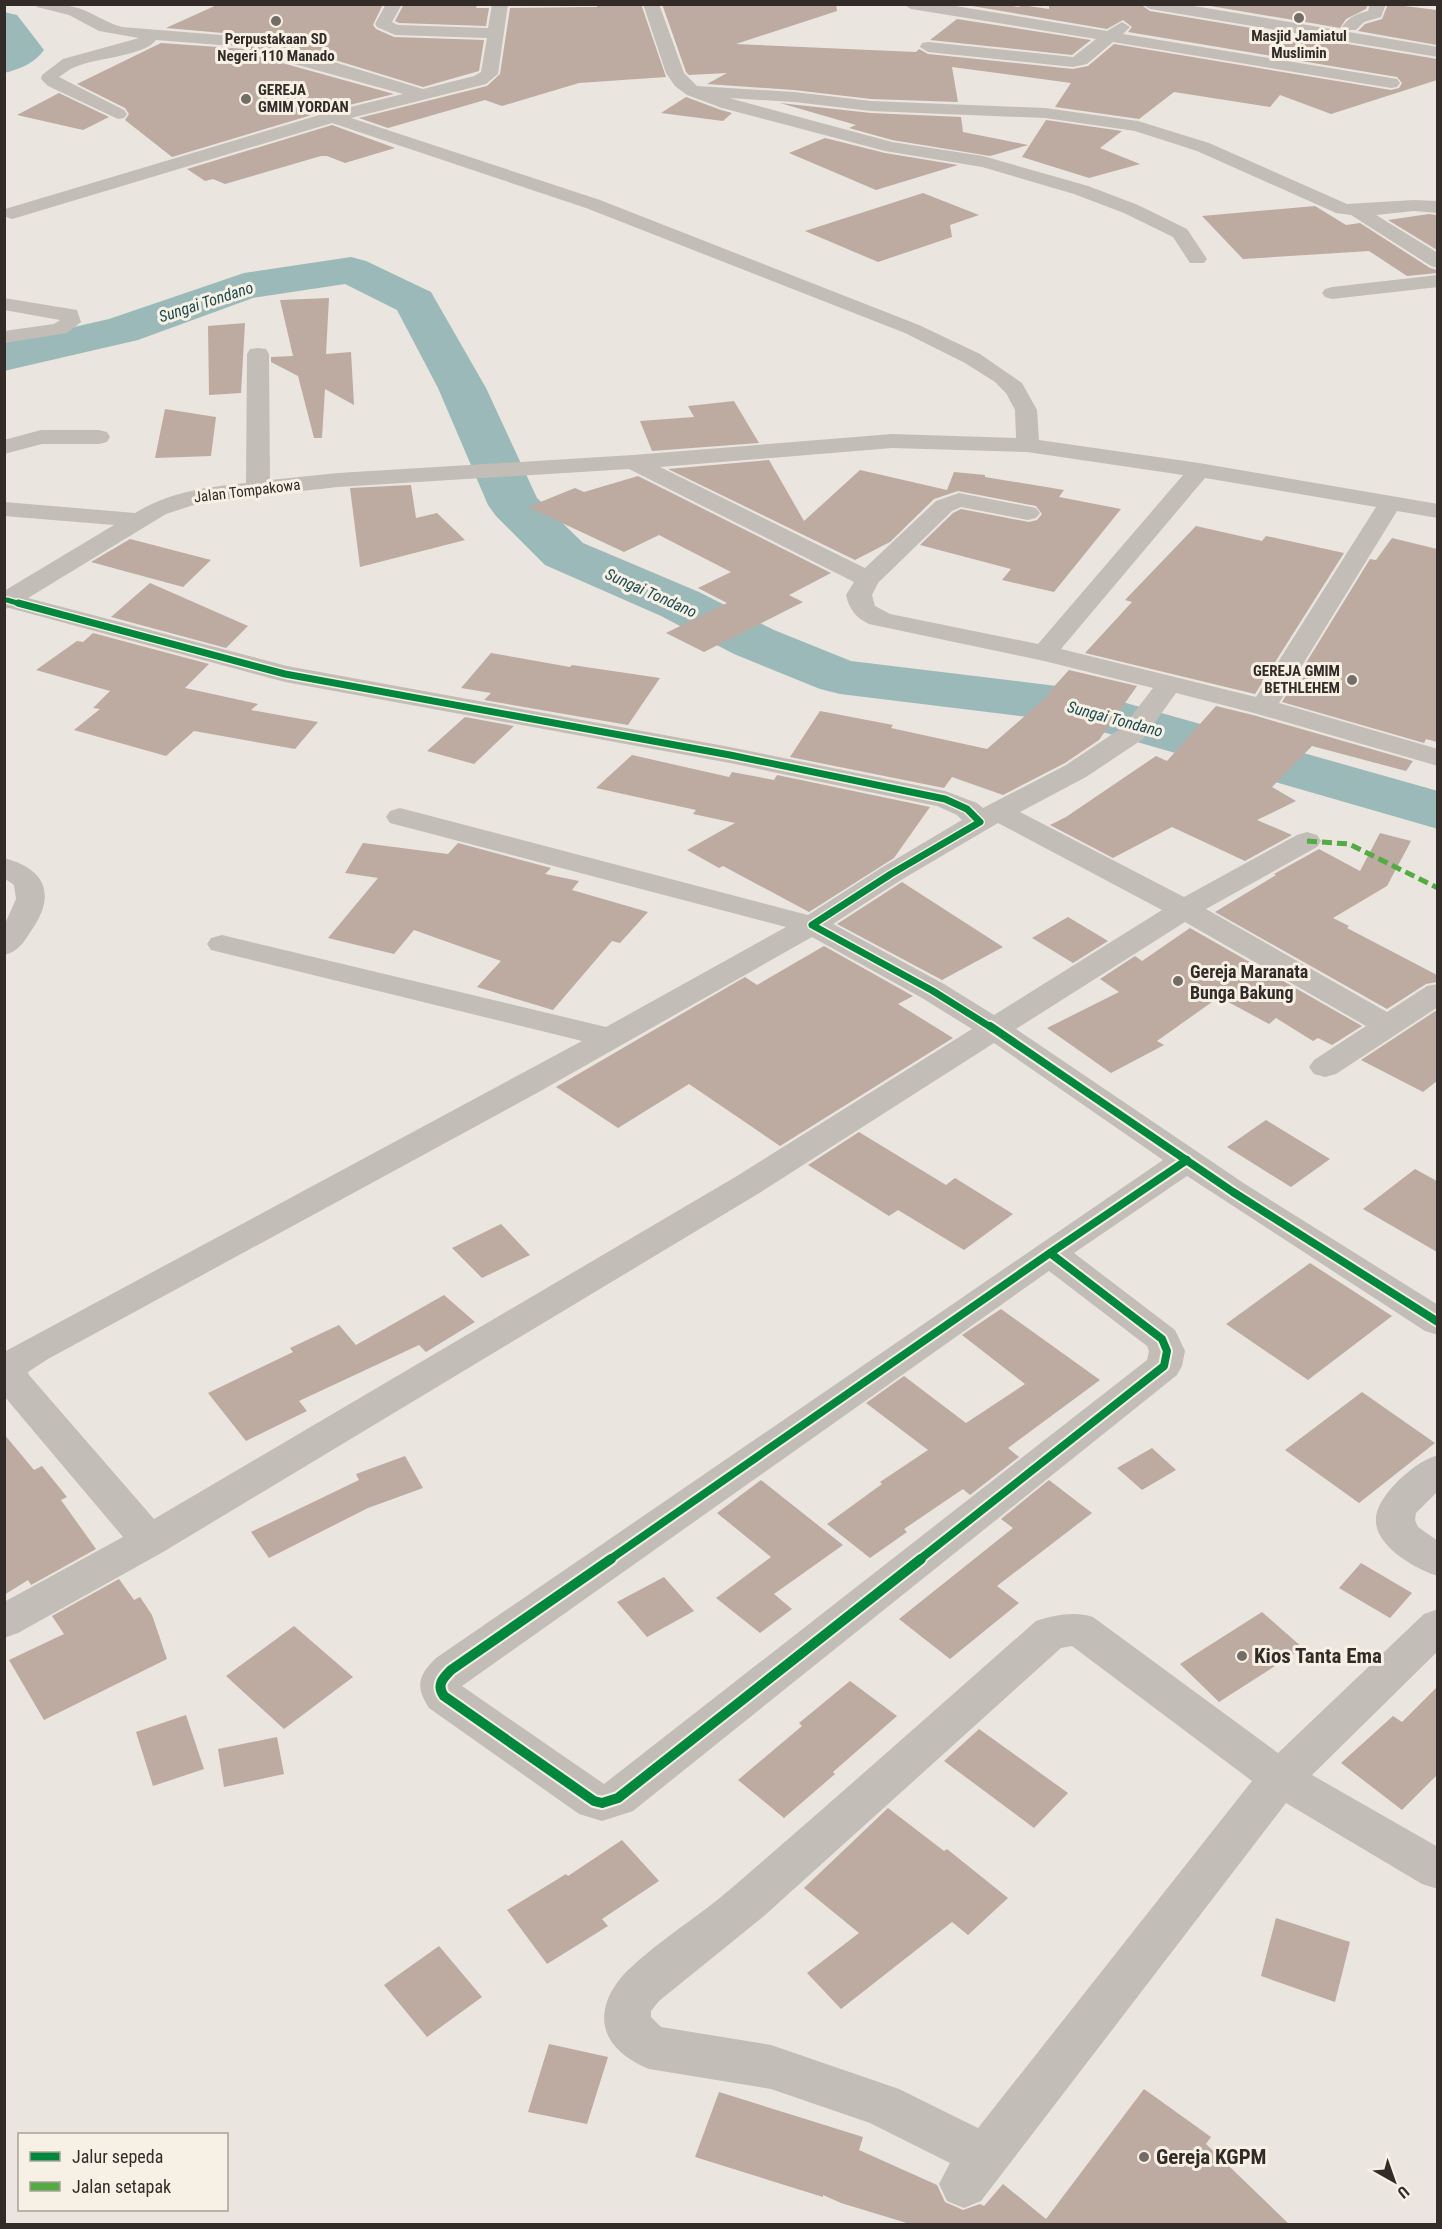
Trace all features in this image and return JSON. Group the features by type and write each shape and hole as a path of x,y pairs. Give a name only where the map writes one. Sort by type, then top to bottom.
{"street":[{"path":"43,4 75,12 105,28 148,36 246,42"},
{"path":"393,4 382,24 394,30 496,33"},
{"path":"12,213 332,117 480,80 489,74 500,4"},
{"path":"651,4 675,73 681,82 693,91 728,104 860,140 983,162 1081,190 1131,209 1180,233 1197,260"},
{"path":"911,4 1391,83"},
{"path":"1350,27 1358,19 1375,14 1378,4"},
{"path":"928,47 1072,63 1081,60 1151,5 1437,52"},
{"path":"118,114 54,82 50,79 51,75 78,60 147,41 148,36"},
{"path":"264,50 328,66 422,95"},
{"path":"693,91 794,97 871,106 1045,113 1138,126 1203,147 1334,206 1357,211 1410,205 1437,207"},
{"path":"332,117 593,204 932,339 1002,377 1023,399 1029,424 1027,445"},
{"path":"16,193 56,190 136,169 163,168"},
{"path":"1357,211 1437,262"},
{"path":"1332,293 1437,281"},
{"path":"4,304 70,314 71,322 60,330 4,337"},
{"path":"258,354 258,488"},
{"path":"4,447 41,437 99,437"},
{"name":"Jalan Tompakowa","path":"6,601 138,520 181,500 258,488 892,441 1027,445 1199,470 1437,511"},
{"path":"633,462 868,579"},
{"path":"1044,653 1199,470"},
{"path":"1028,513 969,501 953,501 944,506 868,579 859,594 864,610 869,615 929,631 1044,653 1164,693 1263,707 1437,758"},
{"path":"1263,707 1391,502"},
{"path":"4,509 138,520"},
{"path":"6,601 285,674 719,752 945,799 989,817 1184,909 1387,1025"},
{"path":"149,1541 11,1379 9,1367 35,1350 611,1038 812,926 891,874 989,817 1076,771 1133,733 1164,693"},
{"path":"400,817 812,926 933,991 996,1030 1233,1192 1437,1322"},
{"path":"4,1622 149,1541 748,1184 996,1030 1184,909 1307,841"},
{"path":"4,867 27,882 31,890 29,906 20,926 4,946"},
{"path":"222,944 611,1038"},
{"path":"1325,1067 1437,993"},
{"path":"1050,1252 1162,1339 1167,1351 1164,1366 618,1797 602,1803 594,1801 440,1690 441,1680 451,1670 1050,1252 1187,1160"},
{"path":"1437,1469 1405,1499 1395,1514 1394,1521 1402,1534 1437,1561"},
{"path":"1437,1625 1280,1778 974,2170 882,2105 771,2067 649,2047 626,2025 629,2004 644,1986 748,1902 1050,1633 1079,1629 1280,1778 1437,1870"}],"building":[{"path":"219,4 383,4 373,25 376,29 394,37 484,40 479,71 423,87 335,60 265,43 258,44 254,49 257,56 394,94 325,111 172,157 125,120 129,114 125,108 77,84 161,43 246,49 255,44 255,40 246,35 166,28"},
{"path":"404,4 477,5 476,8 489,8 486,26 399,23 395,21"},
{"path":"598,4 641,4 666,77 579,83 502,106 485,100 388,128 359,118 487,86 500,74 510,8 597,7"},
{"path":"662,4 836,4 837,11 736,44 916,52 919,49 928,54 1073,69 1088,66 1114,44 1391,90 1399,88 1402,83 1397,77 1128,32 1132,27 1123,20 1107,29 972,6 997,4 1049,9 1049,4 1140,4 1150,11 1437,59 1437,80 1331,114 1280,95 1270,107 1174,92 1139,119 1055,107 1071,83 952,67 958,102 871,99 794,90 707,84 727,73 689,75 686,72"},
{"path":"1199,4 1368,4 1366,9 1346,19 1340,28"},
{"path":"1388,4 1437,10 1437,45 1358,31 1365,24 1382,19"},
{"path":"957,19 1091,40 1072,55 930,40"},
{"path":"59,93 109,117 83,130 17,115"},
{"path":"686,97 732,113 723,121 661,113"},
{"path":"780,103 871,113 961,117 963,132 1028,145 990,156 892,140 849,128 856,125"},
{"path":"1046,120 1122,131 1100,148 1140,164 1089,178 1022,157"},
{"path":"332,125 395,148 345,163 321,156 225,184 213,179 205,181 187,169"},
{"path":"825,138 885,153 958,165 876,190 789,153"},
{"path":"923,193 979,215 950,225 952,237 878,262 805,231"},
{"path":"1315,206 1346,225 1360,223 1430,268 1437,270 1437,273 1407,276 1369,251 1243,259 1202,216"},
{"path":"1429,214 1437,215 1437,250 1388,220"},
{"path":"329,298 326,354 351,352 354,405 325,389 322,438 314,438 298,376 271,362 271,357 293,356 280,300"},
{"path":"245,323 241,393 209,395 208,326"},
{"path":"734,401 759,443 652,451 640,421 694,417 688,406"},
{"path":"165,409 216,417 211,456 155,458"},
{"path":"769,460 804,521 860,470 947,490 954,472 985,475 985,477 1064,490 1059,497 1121,509 1054,592 1002,580 1011,569 920,545 953,513 961,509 1029,522 1037,520 1042,514 1036,506 958,491 934,499 890,542 855,560 668,469"},
{"path":"638,476 831,573 789,595 803,602 704,652 666,633 727,603 698,588 731,572 659,535 624,552 528,507 575,488 584,492"},
{"path":"411,485 416,518 437,513 465,540 360,567 350,488"},
{"path":"1196,526 1262,541 1266,536 1344,553 1255,694 1085,653 1132,602 1125,600"},
{"path":"1392,538 1437,549 1437,742 1426,739 1424,743 1282,702 1370,559 1376,560"},
{"path":"130,539 211,560 183,587 91,562"},
{"path":"150,583 248,626 226,648 111,617"},
{"path":"93,633 209,664 185,688 258,704 251,710 318,722 295,749 194,731 166,756 74,730 100,709 93,708 110,691 36,670 77,641 83,642"},
{"path":"491,653 570,667 572,665 660,678 628,725 484,700 491,693 461,688"},
{"path":"1069,670 1137,686 1099,740 1065,763 1003,795 952,777 944,788 790,757 820,711 893,725 891,728 987,749 1051,693 1049,692"},
{"path":"1216,706 1413,761 1406,771 1312,746 1272,787 1296,801 1257,820 1292,835 1245,861 1172,827 1113,858 1050,825 1066,817 1156,756 1167,761"},
{"path":"465,717 514,726 474,764 427,751"},
{"path":"632,755 729,777 732,772 774,780 777,775 930,807 894,858 809,912 723,866 719,868 687,850 735,823 693,814 696,810 596,788"},
{"path":"1380,833 1411,841 1387,886 1333,918 1349,926 1347,928 1437,975 1437,982 1426,984 1387,1009 1215,912 1276,875 1274,874 1319,849 1360,871"},
{"path":"363,843 448,854 458,843 551,868 545,874 579,881 572,890 648,912 620,943 612,941 553,1010 477,987 501,961 414,930 394,954 328,938 378,878 345,873"},
{"path":"902,882 1003,947 942,980 837,924"},
{"path":"1068,917 1108,941 1073,963 1032,938"},
{"path":"1190,928 1362,1026 1332,1045 1318,1038 1313,1041 1276,1018 1269,1024 1219,997 1157,1041 1164,1045 1111,1073 1047,1028 1119,992 1100,979 1135,956 1142,961"},
{"path":"824,946 913,996 898,1004 953,1038 780,1146 689,1084 618,1128 556,1087 745,977 757,985"},
{"path":"1437,1010 1437,1081 1423,1092 1361,1060"},
{"path":"1266,1120 1330,1159 1291,1187 1227,1147"},
{"path":"859,1132 946,1185 955,1178 1013,1214 964,1250 898,1210 889,1216 808,1165"},
{"path":"1415,1169 1437,1181 1437,1252 1363,1209"},
{"path":"501,1224 530,1255 482,1278 452,1248"},
{"path":"1310,1263 1392,1316 1308,1380 1226,1324"},
{"path":"444,1295 475,1322 426,1352 419,1345 299,1401 307,1411 246,1441 208,1393 293,1352 290,1348 339,1325 356,1345"},
{"path":"1001,1309 1100,1380 1008,1448 1019,1457 970,1495 963,1489 904,1529 907,1532 870,1558 827,1524 882,1484 880,1482 928,1450 866,1403 904,1376 966,1423 1025,1384 962,1335"},
{"path":"1362,1392 1435,1443 1359,1503 1285,1450"},
{"path":"4,1434 34,1470 42,1466 67,1497 61,1500 96,1549 31,1585 28,1580 4,1595"},
{"path":"1152,1448 1176,1470 1142,1490 1117,1468"},
{"path":"405,1456 423,1488 368,1508 269,1558 251,1532 359,1480 356,1474"},
{"path":"761,1480 843,1545 774,1594 792,1609 760,1633 716,1598 771,1557 717,1513"},
{"path":"1049,1480 1092,1513 997,1586 1019,1603 950,1659 899,1619 1013,1528 1001,1519"},
{"path":"1361,1563 1412,1593 1390,1618 1339,1588"},
{"path":"664,1577 694,1611 647,1637 617,1602"},
{"path":"119,1579 134,1600 140,1597 152,1615 167,1659 44,1720 9,1660 64,1634 52,1616"},
{"name":"Kios Tanta Ema","path":"1262,1612 1303,1648 1219,1702 1180,1664"},
{"path":"294,1626 353,1677 284,1729 226,1676"},
{"path":"850,1681 897,1716 784,1818 738,1780 802,1726 799,1723"},
{"path":"1437,1687 1437,1775 1402,1810 1341,1763 1393,1716 1402,1722"},
{"path":"186,1715 204,1769 153,1786 136,1732"},
{"path":"979,1729 1068,1793 1034,1828 944,1761"},
{"path":"277,1737 284,1774 224,1787 218,1749"},
{"path":"888,1808 944,1851 947,1849 1008,1898 968,1935 952,1922 841,2009 807,1973 859,1933 804,1888"},
{"path":"622,1840 659,1881 602,1919 608,1926 547,1964 507,1910 566,1874 568,1876"},
{"path":"1276,1918 1350,1942 1335,2002 1261,1976"},
{"path":"439,1946 482,1997 427,2037 384,1985"},
{"path":"549,2044 608,2057 587,2124 528,2112"},
{"path":"1144,2089 1211,2137 1206,2144 1289,2224 910,2224 841,2203 823,2195 823,2197 695,2157 719,2092 863,2137 859,2150 937,2185 945,2202 963,2210 980,2204 984,2206 1003,2184 1046,2219"}],"waterway":[{"name":"Sungai Tondano","path":"4,23 26,50 4,62"},
{"name":"Sungai Tondano","path":"4,357 122,330 244,286 351,270 415,302 462,388 514,505 564,554 680,604 754,642 840,677 1073,705 1438,811"}],"marked path":[{"path":"1307,841 1349,844 1438,888"}],"cycle path":[{"path":"7,600 285,674 730,755 945,799 967,809 980,822 891,874 812,925 933,991 996,1030 1233,1192 1438,1322"},
{"path":"1050,1253 1162,1339 1167,1351 1164,1366 618,1798 602,1803 594,1801 444,1696 440,1690 441,1680 451,1670 1050,1253 1187,1160"}],"place":[{"name":"Masjid Jamiatul Muslimin","path":"1299,18"},
{"name":"Perpustakaan SD Negeri 110 Manado","path":"276,21"},
{"name":"GEREJA GMIM YORDAN","path":"246,99"},
{"name":"GEREJA GMIM BETHLEHEM","path":"1352,680"},
{"name":"Gereja Maranata Bunga Bakung","path":"1178,981"},
{"name":"Kios Tanta Ema","path":"1242,1656"},
{"name":"Gereja KGPM","path":"1144,2157"}]}
